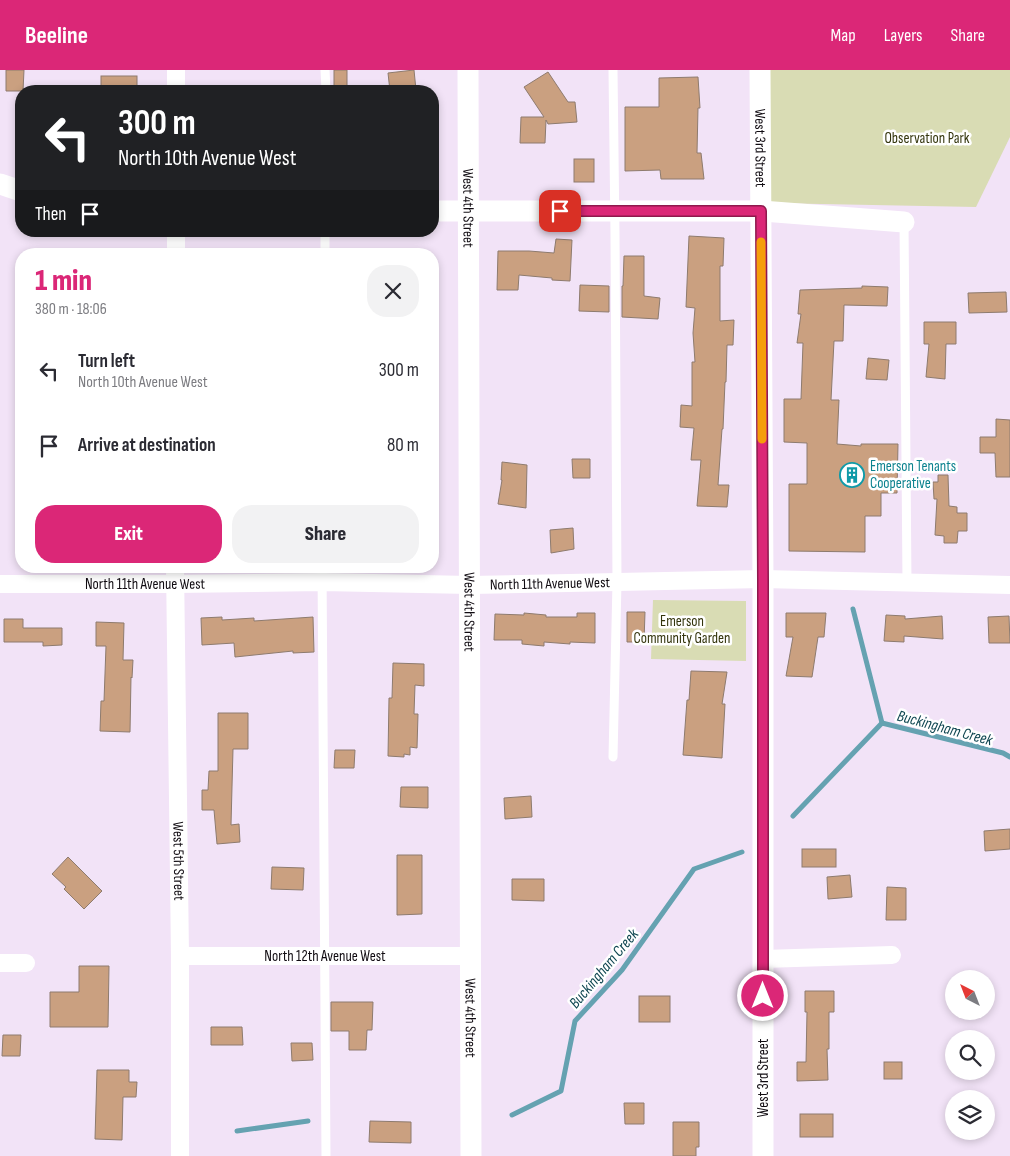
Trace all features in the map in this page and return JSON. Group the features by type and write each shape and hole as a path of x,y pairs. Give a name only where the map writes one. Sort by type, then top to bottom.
{"street":[{"path":"176,70 176,85"},
{"name":"West 4th Street","path":"468,70 471,1156"},
{"name":"West 3rd Street","path":"760,70 763,580 762,1156"},
{"path":"0,184 15,189"},
{"path":"439,211 761,211 904,222"},
{"name":"West 5th Street","path":"175,573 180,956 180,1156"},
{"name":"North 11th Avenue West","path":"0,584 175,584 322,574 470,585 763,580 1010,585"},
{"path":"763,958 892,955"},
{"name":"North 12th Avenue West","path":"180,956 471,956"},
{"path":"0,963 26,964"}],"lane":[{"path":"325,70 326,85"},
{"path":"613,70 617,582 613,757"},
{"path":"904,222 907,583"},
{"path":"322,574 326,1156"}],"green space":[{"name":"Observation Park","path":"769,70 1010,70 1010,137 976,207 769,203"},
{"name":"Emerson Community Garden","path":"653,600 746,601 746,661 651,659"}],"building":[{"path":"6,70 24,70 23,85 15,85 15,91 6,91"},
{"path":"334,70 347,70 347,85 334,85"},
{"path":"414,70 416,85 389,85 388,73"},
{"path":"548,72 568,102 575,102 577,122 548,124 546,120 545,143 520,143 521,117 544,117 524,87"},
{"path":"101,76 137,76 137,85 101,85"},
{"path":"698,77 700,108 698,108 697,153 701,153 704,179 661,179 660,170 625,171 625,107 659,107 659,78"},
{"path":"574,159 594,159 594,182 574,182"},
{"path":"689,236 724,238 723,266 720,266 720,321 734,320 733,345 727,345 718,485 729,485 727,507 697,506 701,460 691,460 694,428 680,427 681,405 692,406 692,362 695,362 693,333 695,308 686,307"},
{"path":"556,239 572,240 570,281 519,275 518,290 497,290 498,251 554,253"},
{"path":"624,256 644,256 644,296 660,298 658,319 622,317"},
{"path":"580,285 609,286 609,312 579,311"},
{"name":"Emerson Tenants Cooperative","path":"862,286 888,287 887,306 844,305 843,341 834,341 831,400 839,400 837,444 861,446 861,444 898,444 897,493 881,493 881,516 865,516 865,552 789,551 789,484 807,484 807,443 784,442 784,399 801,399 803,343 797,343 801,314 798,314 800,290 862,288"},
{"path":"1006,292 1007,312 969,313 968,293"},
{"path":"924,322 956,322 956,344 946,344 945,379 926,377 929,344 924,344"},
{"path":"868,358 889,360 887,380 866,379"},
{"path":"996,419 1010,420 1010,477 996,477 995,453 980,453 980,437 996,437"},
{"path":"572,459 590,459 590,478 573,478"},
{"path":"502,462 527,465 526,508 498,504 502,480"},
{"path":"938,475 948,475 949,506 957,507 957,513 967,513 967,531 958,531 957,543 944,543 944,536 935,535 937,499 934,499 933,482 938,482"},
{"path":"573,528 574,549 551,553 550,530"},
{"path":"627,612 645,612 644,642 627,642"},
{"path":"524,613 546,615 546,617 577,617 577,613 595,613 595,643 544,642 544,646 522,644 522,640 494,640 495,614 524,615"},
{"path":"786,613 826,613 824,637 818,637 812,677 786,676 793,637 786,637"},
{"path":"886,615 905,616 905,619 942,616 943,639 904,636 904,642 884,641"},
{"path":"1009,616 1010,643 989,643 988,617"},
{"path":"222,617 222,620 254,618 254,621 313,617 314,652 293,653 293,651 235,657 234,643 202,645 201,618"},
{"path":"4,619 23,619 23,628 62,628 62,645 43,646 43,642 4,642"},
{"path":"96,622 124,623 123,660 133,660 130,732 100,731 101,701 104,701 106,646 96,646"},
{"path":"393,663 424,664 424,686 415,685 414,714 418,714 417,748 410,747 410,755 404,754 404,757 388,756 389,698 392,698"},
{"path":"691,671 727,672 722,704 725,704 722,758 683,755"},
{"path":"218,713 248,713 248,749 233,749 231,825 239,824 240,842 217,844 214,810 202,810 202,790 208,790 209,771 218,771"},
{"path":"335,750 355,750 354,768 334,768"},
{"path":"401,787 428,787 428,808 400,807"},
{"path":"531,796 532,817 505,819 504,798"},
{"path":"1010,829 1010,849 985,851 984,831"},
{"path":"802,849 836,849 836,867 802,867"},
{"path":"397,855 422,855 422,914 397,915"},
{"path":"68,857 102,891 84,909 64,889 66,887 52,874"},
{"path":"272,867 304,868 303,890 271,889"},
{"path":"850,875 852,897 828,899 827,877"},
{"path":"512,879 544,879 544,901 512,900"},
{"path":"887,887 906,888 906,920 886,920"},
{"path":"79,966 109,966 108,1027 50,1027 50,992 79,992"},
{"path":"805,991 834,991 834,1012 829,1012 828,1080 797,1081 797,1062 806,1062 807,1012 805,1012"},
{"path":"639,996 670,996 670,1022 639,1022"},
{"path":"331,1002 373,1002 372,1030 367,1030 366,1050 349,1050 349,1031 331,1031"},
{"path":"211,1027 242,1027 243,1045 211,1045"},
{"path":"3,1035 21,1035 20,1056 2,1056"},
{"path":"291,1043 312,1043 313,1060 292,1061"},
{"path":"884,1062 902,1062 902,1079 884,1079"},
{"path":"97,1070 129,1070 129,1082 137,1082 136,1097 123,1097 122,1140 95,1139"},
{"path":"624,1103 644,1103 644,1124 625,1124"},
{"path":"800,1114 833,1114 833,1137 800,1137"},
{"path":"370,1121 411,1122 411,1143 369,1142"},
{"path":"673,1122 699,1122 699,1147 696,1147 696,1156 673,1156"}],"waterway":[{"path":"853,609 882,723"},
{"name":"Buckingham Creek","path":"793,816 882,723 1003,753 1010,757"},
{"name":"Buckingham Creek","path":"512,1115 561,1091 575,1021 622,970 694,869 742,852"},
{"name":"Buckingham Creek","path":"237,1131 308,1121"}],"slow traffic":[{"path":"761,242 762,439"}],"place":[{"name":"Emerson Tenants Cooperative","path":"852,475"}],"route":[{"path":"560,211 761,211 763,996"}]}
